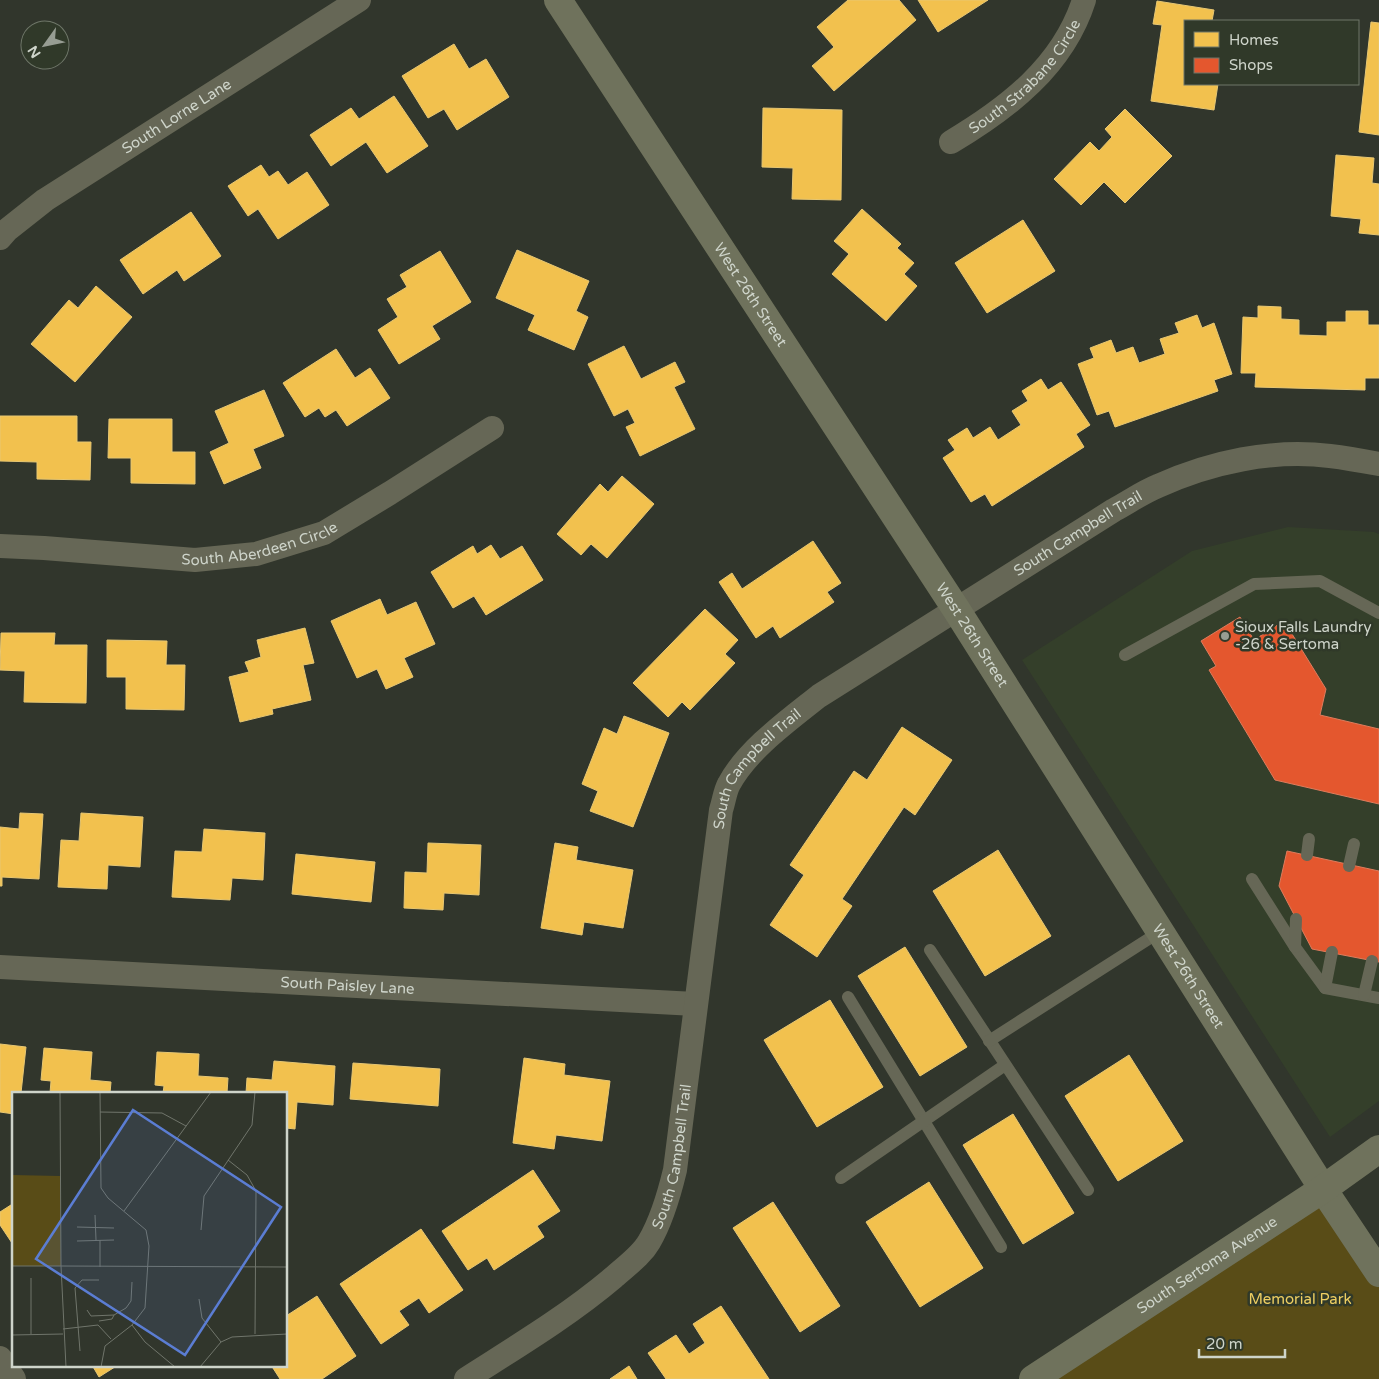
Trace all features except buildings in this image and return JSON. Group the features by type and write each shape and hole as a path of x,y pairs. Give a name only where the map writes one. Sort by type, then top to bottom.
{"main road":[{"name":"West 26th Street","path":"558,0 956,609 1323,1189 1379,1273"},
{"name":"South Sertoma Avenue","path":"1033,1379 1323,1189 1379,1150"}],"street":[{"name":"South Lorne Lane","path":"0,238 7,230 45,200 359,0"},
{"name":"South Strabane Circle","path":"951,142 978,126 1018,96 1049,65 1063,46 1079,15 1084,0"},
{"name":"South Aberdeen Circle","path":"0,546 195,560 256,554 324,533 492,428"},
{"name":"South Campbell Trail","path":"466,1379 593,1294 638,1257 649,1243 665,1207 675,1170 721,810 729,785 742,764 779,728 819,696 1114,510 1157,486 1199,469 1237,459 1283,454 1328,456 1379,464"},
{"name":"South Paisley Lane","path":"0,967 695,1004"},
{"path":"0,1358 14,1379"}],"lane":[{"path":"1125,655 1254,584 1320,581 1379,613"},
{"path":"1307,856 1309,839"},
{"path":"1349,866 1354,844"},
{"path":"1252,879 1295,947 1325,988 1379,998"},
{"path":"1295,947 1296,919"},
{"path":"989,1041 1161,931"},
{"path":"930,950 1088,1190"},
{"path":"1325,988 1332,952"},
{"path":"1364,995 1372,961"},
{"path":"848,997 1001,1247"},
{"path":"841,1178 1005,1065"}],"shaded area":[{"path":"1288,527 1374,532 1379,534 1379,1101 1330,1137 1022,660 1192,551"}],"green space":[{"name":"Memorial Park","path":"1323,1189 1379,1274 1379,1379 1033,1379"}],"place":[{"name":"Sioux Falls Laundry -26 & Sertoma","path":"1225,636"}]}
